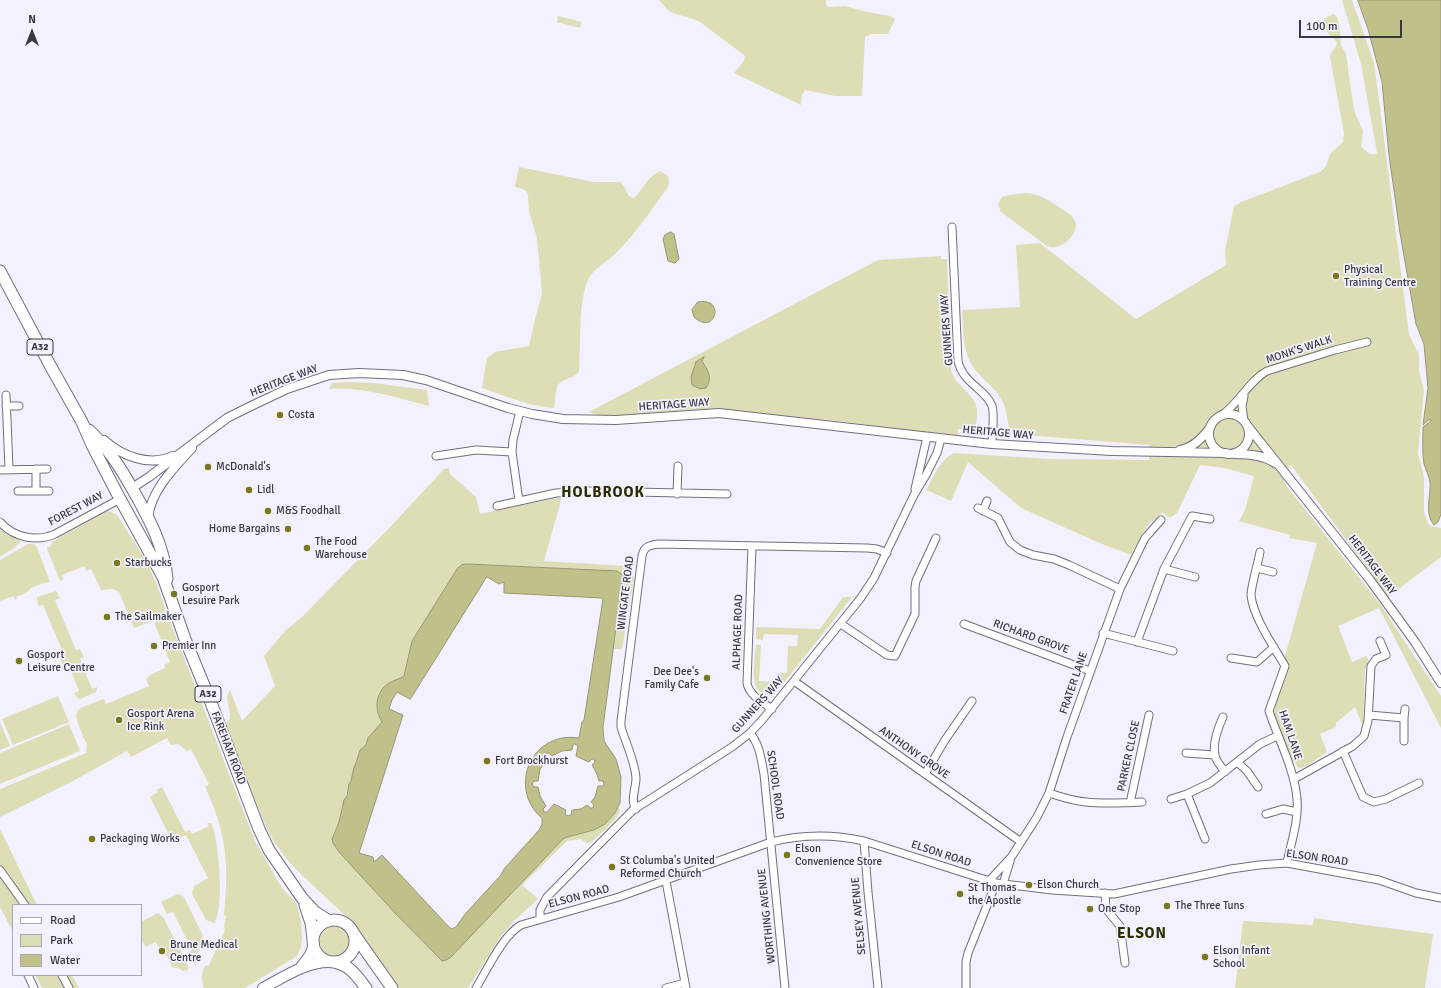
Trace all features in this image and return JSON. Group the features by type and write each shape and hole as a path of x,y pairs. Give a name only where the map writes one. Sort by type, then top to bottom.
{"main road":[{"name":"FAREHAM ROAD","path":"0,271 82,422 92,445 120,499 163,577 185,639 259,829 269,850 302,898 315,912 329,921"},
{"name":"FAREHAM ROAD","path":"82,422 109,452 122,470 148,518 158,539 166,567 169,592"},
{"name":"A32","path":"90,431 120,482 120,499"},
{"name":"A32","path":"132,488 128,497 129,502 153,547 163,577"},
{"path":"120,499 132,488"},
{"name":"FAREHAM ROAD","path":"302,898 310,919 314,942"},
{"path":"300,968 310,955 315,934 319,927 329,921 342,922 352,930 392,988"},
{"path":"263,988 300,968 316,962 332,962 345,959 353,951 355,940 352,930"},
{"path":"314,942 318,955 351,969 366,988"}],"street":[{"name":"GUNNERS WAY","path":"952,227 958,361 963,374 986,397 992,406 992,444"},
{"name":"MONK'S WALK","path":"1222,415 1233,407 1259,377 1272,369 1367,342"},
{"name":"HERITAGE WAY","path":"132,488 149,477 227,418 262,401 303,383 329,375 378,373 403,375 426,380 520,411 563,419 616,420 718,413 992,444 1056,448 1253,455 1265,458 1279,466"},
{"path":"1245,422 1236,415 1222,415 1215,420 1210,427 1209,434 1212,444 1219,451 1228,453 1240,450 1246,443 1249,433 1245,422 1242,404 1246,392"},
{"path":"6,395 3,427 9,470"},
{"path":"6,406 19,406"},
{"path":"519,501 512,452 513,440 520,411"},
{"name":"HERITAGE WAY","path":"82,422 113,448 142,460 160,460 182,451"},
{"name":"HERITAGE WAY","path":"1245,422 1370,580 1415,642 1441,683"},
{"name":"HERITAGE WAY","path":"1163,452 1190,447 1199,440 1210,427"},
{"name":"HERITAGE WAY","path":"148,518 152,500 162,484 205,434"},
{"name":"GUNNERS WAY","path":"914,495 927,437"},
{"name":"GUNNERS WAY","path":"540,919 540,910 547,897 636,809 724,753 750,733 772,709 860,600 874,578 914,495 937,453 941,439"},
{"path":"436,456 476,450 512,452"},
{"path":"677,494 678,466"},
{"path":"36,469 36,490"},
{"path":"0,470 47,469"},
{"path":"18,491 49,491"},
{"path":"497,506 566,492 588,491 727,494"},
{"name":"FOREST WAY","path":"0,522 10,530 22,536 32,538 46,537 55,534 120,499"},
{"path":"986,501 980,509 998,518 1010,542 1020,550 1033,555 1054,559 1120,590"},
{"path":"1138,642 1164,569 1192,516 1210,519"},
{"name":"FRATER LANE","path":"996,883 1037,817 1049,793 1103,633 1120,590 1145,538 1161,520"},
{"path":"841,624 887,655 892,657 896,655 915,614 915,584 936,538"},
{"name":"WINGATE ROAD","path":"636,809 633,804 636,782 635,770 620,724 643,551 648,546 655,544 868,548 877,549 887,553"},
{"name":"ALPHAGE ROAD","path":"752,546 747,683 751,693 772,709"},
{"name":"HAM LANE","path":"1260,552 1251,594 1258,617 1285,666 1269,711 1294,779 1297,800 1297,812 1287,864"},
{"path":"1257,568 1273,572"},
{"path":"1164,569 1195,577"},
{"name":"RICHARD GROVE","path":"964,624 1090,671"},
{"path":"1103,633 1173,651"},
{"path":"1294,779 1357,743 1364,736 1368,715 1371,666 1376,659 1389,653 1380,641"},
{"path":"1231,658 1257,662 1274,647"},
{"name":"ANTHONY GROVE","path":"794,681 1021,842"},
{"path":"925,774 945,740 972,700"},
{"path":"1404,741 1405,709"},
{"name":"PARKER CLOSE","path":"1130,802 1149,715"},
{"path":"1368,715 1404,718"},
{"path":"1223,717 1218,728 1215,742 1215,756 1225,772"},
{"name":"SCHOOL ROAD","path":"750,733 755,739 759,748 766,787 771,842"},
{"path":"1170,799 1187,794 1210,783 1260,744 1277,736"},
{"path":"1343,751 1363,797 1374,802 1386,799 1419,783"},
{"path":"1186,753 1215,756"},
{"path":"1237,762 1247,771 1258,787"},
{"path":"1049,793 1084,802 1142,802"},
{"path":"1187,794 1205,839"},
{"path":"1266,814 1283,809 1297,812"},
{"name":"ELSON ROAD","path":"476,988 513,931 521,925 619,897 771,842 788,838 816,835 845,837 864,841 996,883 1052,890 1114,894 1231,869 1259,865 1287,864 1379,880 1416,893 1441,898"},
{"name":"SELSEY AVENUE","path":"864,841 878,988"},
{"name":"WORTHING AVENUE","path":"771,842 785,988"},
{"name":"FRATER LANE","path":"996,883 1012,856"},
{"path":"0,870 23,904"},
{"path":"666,881 685,985 666,988"},
{"path":"966,988 966,962 968,953 996,883"},
{"path":"1104,893 1106,909 1120,926 1125,963"},
{"path":"28,976 33,987"},
{"path":"63,976 69,988"}],"green space":[{"path":"659,0 826,0 826,5 828,7 845,6 891,16 895,19 888,34 871,34 865,37 862,96 835,96 805,90 802,95 801,105 734,73 743,62 745,57 744,55 700,22 671,12"},
{"path":"1342,0 1352,0 1374,63 1409,334 1419,354 1419,371 1424,390 1418,453 1424,477 1424,512 1428,524 1441,528 1441,557 1388,597 1291,465 1285,474 1285,484 1380,604 1441,696 1441,728 1379,608 1338,626 1352,662 1366,656 1369,661 1365,670 1363,726 1355,707 1336,723 1336,727 1320,734 1327,752 1307,766 1301,768 1297,767 1295,761 1290,761 1274,712 1287,663 1285,656 1317,543 1289,538 1290,535 1239,521 1245,510 1254,476 1224,468 1200,465 1177,513 1170,518 1162,512 1159,518 1154,519 1142,533 1131,555 1102,544 1021,508 968,462 951,501 926,490 941,464 954,453 1051,459 1149,460 1149,445 1013,434 1009,427 1005,406 1001,398 973,367 969,360 964,344 962,310 1020,307 1016,245 1040,243 1136,319 1226,265 1225,251 1234,206 1320,172 1326,166 1330,154 1343,142 1344,133 1330,57 1337,42 1327,32 1324,25 1325,18 1334,14 1337,17 1341,45 1346,54 1354,110 1363,131 1361,147 1370,154 1377,154 1361,64"},
{"path":"558,16 581,22 580,28 557,22"},
{"path":"519,167 594,182 620,182 624,186 627,194 634,198 649,179 660,171 668,176 669,182 668,187 631,237 613,256 597,268 588,280 581,312 579,371 574,376 559,384 554,408 526,403 482,388 487,358 495,352 529,346 542,294 537,238 529,211 528,195 523,189 515,187"},
{"path":"1026,193 1044,198 1071,215 1076,223 1076,229 1066,242 1057,247 1047,246 1001,212 998,204 1002,197"},
{"path":"941,256 941,259 947,259 951,370 954,377 975,402 977,408 977,421 973,429 958,429 958,436 828,420 714,409 615,416 605,416 589,412 878,260"},
{"path":"332,383 374,383 427,390 429,406 367,391 354,389 329,389"},
{"path":"449,468 450,474 476,497 480,514 562,497 544,561 626,566 634,578 622,649 614,649 623,579 573,569 473,564 459,566 412,641 404,676 384,687 379,692 377,705 382,722 368,738 366,745 360,750 351,781 346,792 347,796 344,800 339,822 333,834 335,847 439,959 446,960 564,838 589,832 599,827 612,817 618,808 620,810 612,823 590,843 586,843 581,839 567,841 522,885 538,899 514,921 501,936 468,988 400,988 393,984 353,923 289,862 274,842 267,829 230,739 225,723 229,721 230,717 227,698 230,690 242,721 275,686 264,656 285,631 301,618 393,524 444,469"},
{"path":"109,511 117,515 147,562 165,608 164,610 166,616 134,628 119,592 113,589 101,590 91,569 86,571 85,566 62,575 63,580 60,581 47,549 47,547 50,547 52,542"},
{"path":"0,529 21,542 1,556 0,556"},
{"path":"28,544 34,544 37,547 50,582 31,588 26,593 16,597 17,599 15,600 13,596 0,601 0,560"},
{"path":"56,591 60,598 55,600 76,650 80,649 84,657 80,659 92,689 97,687 96,692 80,699 76,697 74,693 79,691 68,664 63,665 60,657 64,655 43,605 38,606 37,597"},
{"path":"843,597 852,597 776,692 769,696 760,692 754,681 756,645 761,645 759,681 770,682 772,679 776,679 777,673 787,673 788,646 797,646 798,635 764,634 763,640 756,639 756,627 820,629"},
{"path":"165,618 169,619 255,841 282,888 296,903 298,908 302,938 301,947 297,956 245,988 204,988 202,982 202,974 205,966 209,965 225,930 224,926 226,916 224,915 226,897 226,864 225,850 218,820 205,787 209,784 191,749 187,751 178,744 171,745 167,738 131,757 127,751 73,781 0,817 0,789 86,753 87,742 85,741 80,730 76,716 80,709 104,699 106,704 149,686 146,679 150,675 165,668 164,665 170,662 154,622"},
{"path":"58,696 69,722 13,745 2,719"},
{"path":"0,722 10,746 0,750"},
{"path":"69,724 80,751 0,784 0,753"},
{"path":"162,787 185,832 190,830 192,834 209,826 207,823 211,823 214,831 220,874 219,905 214,923 206,920 192,894 194,886 208,878 186,835 172,841 150,797 158,792 157,790"},
{"path":"0,829 37,904 12,904 12,930 0,907"},
{"path":"178,894 184,897 203,936 201,948 194,956 187,953 192,950 173,912 167,914 161,902"},
{"path":"158,913 163,917 186,961 188,970 181,971 181,969 172,967 167,956 155,942 146,947 142,941 142,921"},
{"path":"1314,918 1433,934 1425,988 1235,988 1243,921 1313,925"},
{"path":"335,926 346,930 350,941 346,952 335,956 324,952 320,941 324,930"},
{"path":"36,976 73,976 79,988 42,988"}],"water":[{"path":"1358,0 1441,0 1441,514 1438,522 1434,525 1429,515 1430,482 1424,464 1423,455 1423,427 1431,421 1430,419 1423,425 1428,388 1424,344 1416,324 1400,233 1389,155 1382,82 1368,29"},
{"path":"671,232 674,234 679,259 675,263 668,261 663,239 665,235"},
{"path":"698,302 707,302 715,309 715,315 708,322 702,322 694,317 692,310"},
{"path":"704,357 702,361 708,371 709,381 706,388 700,389 692,385 691,377 696,362"},
{"path":"467,564 617,571 623,575 603,727 604,741 616,759 621,777 620,803 615,813 605,824 594,830 564,838 450,958 442,961 339,852 332,839 339,822 344,800 347,796 349,784 360,750 366,745 368,738 382,722 379,717 377,706 377,701 381,691 389,683 404,676 412,641 461,565","holes":["487,577 499,584 504,582 504,593 603,599 584,720 582,722 579,738 561,738 544,746 535,754 529,764 526,775 528,798 533,809 542,818 542,824 539,830 504,869 501,875 466,913 456,927 452,929 382,855 374,862 373,857 359,853 403,715 389,709 392,700 397,692 410,699","575,744 578,746 576,756 589,762 594,759 595,762 592,765 599,781 603,781 604,784 603,786 598,786 595,797 591,802 594,805 593,808 590,808 587,805 581,809 572,810 571,815 568,816 565,814 566,810 554,804 547,812 544,812 543,809 546,806 540,796 538,787 534,787 532,784 534,781 538,781 540,769 548,759 545,756 546,753 549,753 552,756 562,751 572,750 573,745"]}],"place":[{"name":"Physical Training Centre","path":"1336,276"},
{"name":"Costa","path":"280,415"},
{"name":"McDonald's","path":"208,467"},
{"name":"Lidl","path":"249,490"},
{"name":"M&S Foodhall","path":"268,511"},
{"name":"Home Bargains","path":"288,529"},
{"name":"The Food Warehouse","path":"307,548"},
{"name":"Starbucks","path":"117,563"},
{"name":"Gosport Lesuire Park","path":"174,594"},
{"name":"The Sailmaker","path":"107,617"},
{"name":"Premier Inn","path":"154,646"},
{"name":"Gosport Leisure Centre","path":"19,661"},
{"name":"Dee Dee's Family Cafe","path":"707,678"},
{"name":"Gosport Arena Ice Rink","path":"119,720"},
{"name":"Fort Brockhurst","path":"487,761"},
{"name":"Packaging Works","path":"92,839"},
{"name":"Elson Convenience Store","path":"787,855"},
{"name":"St Columba's United Reformed Church","path":"612,867"},
{"name":"Elson Church","path":"1029,885"},
{"name":"St Thomas the Apostle","path":"960,894"},
{"name":"The Three Tuns","path":"1167,906"},
{"name":"One Stop","path":"1090,909"},
{"name":"Brune Medical Centre","path":"162,951"},
{"name":"Elson Infant School","path":"1205,957"}],"district":[{"name":"HOLBROOK","path":"603,493"},
{"name":"ELSON","path":"1142,934"}]}
